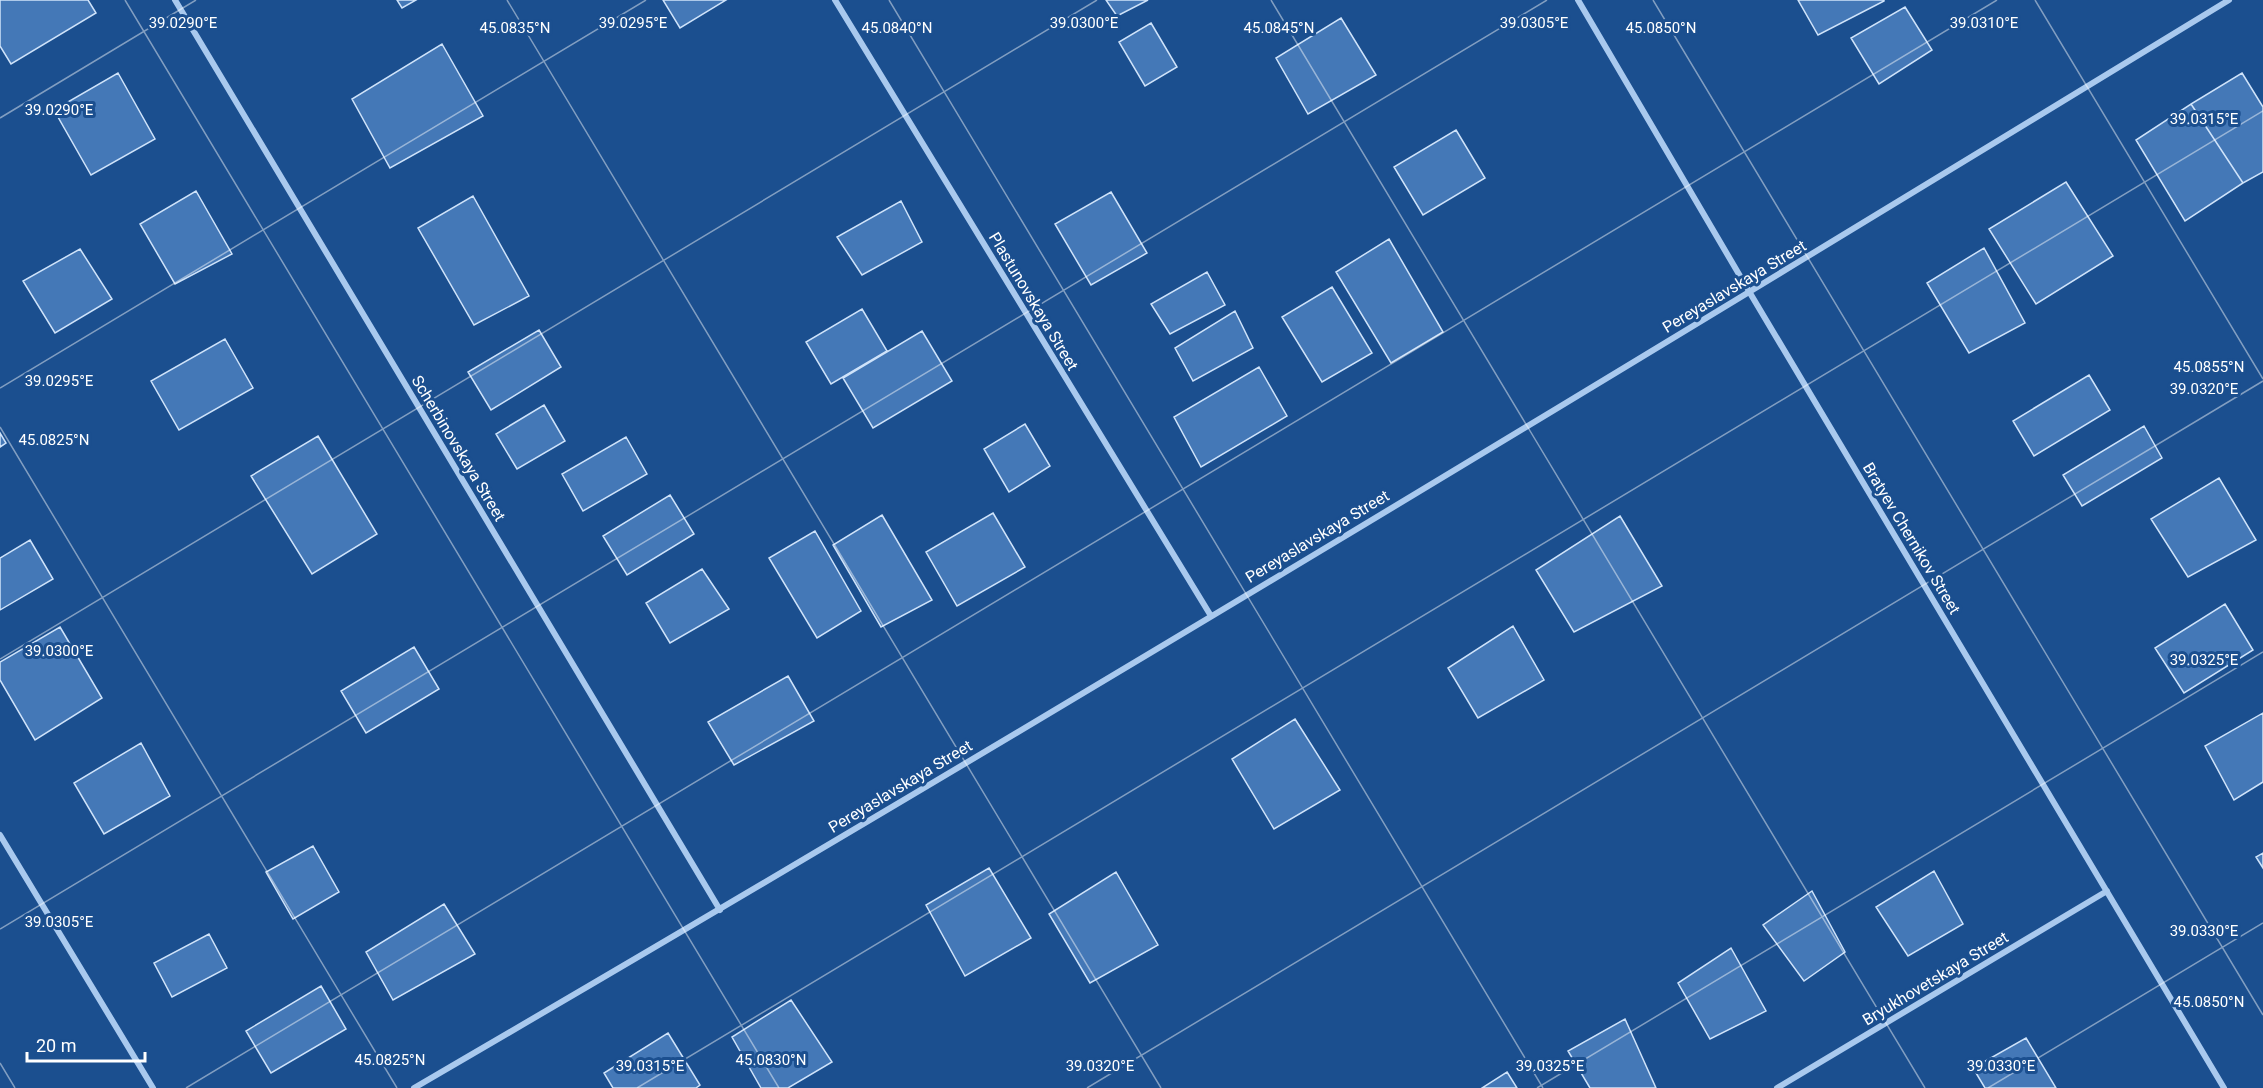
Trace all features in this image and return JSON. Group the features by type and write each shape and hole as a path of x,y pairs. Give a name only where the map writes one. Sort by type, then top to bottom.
{"street":[{"name":"Scherbinovskaya Street","path":"175,0 720,910"},
{"name":"Plastunovskaya Street","path":"835,0 1211,616"},
{"name":"Bratyev Chernikov Street","path":"1578,0 2224,1088"},
{"name":"Pereyaslavskaya Street","path":"414,1088 720,910 1750,293 2229,0"},
{"path":"0,835 153,1088"},
{"name":"Bryukhovetskaya Street","path":"1777,1088 2107,891"}],"building":[{"path":"0,0 88,0 96,13 11,64 0,46"},
{"path":"397,0 416,0 402,8"},
{"path":"663,0 726,0 680,28"},
{"path":"1106,0 1148,0 1117,16"},
{"path":"1798,0 1884,0 1884,1 1818,35"},
{"path":"1905,7 1932,50 1879,84 1851,38"},
{"path":"1341,18 1376,75 1308,114 1276,58"},
{"path":"1151,23 1177,67 1145,86 1119,42"},
{"path":"442,44 483,116 390,168 352,99"},
{"path":"118,73 155,139 91,175 54,110"},
{"path":"2242,73 2263,107 2263,172 2243,183 2191,104"},
{"path":"2191,104 2243,183 2185,221 2136,140"},
{"path":"1456,130 1485,178 1423,215 1394,167"},
{"path":"2066,182 2113,256 2036,304 1989,229"},
{"path":"196,191 232,254 175,284 140,224"},
{"path":"1111,192 1147,253 1091,285 1055,224"},
{"path":"473,196 529,296 474,325 418,228"},
{"path":"901,201 922,242 862,275 837,237"},
{"path":"1389,239 1443,332 1391,363 1336,272"},
{"path":"1984,248 2025,323 1969,353 1927,283"},
{"path":"80,249 112,299 55,333 23,281"},
{"path":"1207,272 1225,305 1170,334 1151,304"},
{"path":"1332,287 1372,353 1322,382 1282,317"},
{"path":"862,309 887,351 831,384 806,342"},
{"path":"1235,311 1253,348 1193,381 1175,348"},
{"path":"539,330 561,367 491,410 468,372"},
{"path":"922,331 952,381 873,428 843,378"},
{"path":"225,339 253,388 179,430 151,381"},
{"path":"1259,367 1287,416 1201,467 1174,417"},
{"path":"2089,375 2110,410 2034,456 2013,421"},
{"path":"544,405 565,441 517,469 496,434"},
{"path":"1025,424 1050,466 1009,492 984,449"},
{"path":"2144,426 2162,458 2082,506 2063,475"},
{"path":"0,433 6,443 0,447"},
{"path":"318,436 377,534 312,574 251,476"},
{"path":"626,437 647,474 583,511 562,474"},
{"path":"2219,478 2256,540 2188,577 2151,519"},
{"path":"670,495 694,534 627,575 603,536"},
{"path":"993,513 1025,567 957,606 926,552"},
{"path":"882,515 932,600 881,627 833,545"},
{"path":"1620,516 1662,586 1574,632 1536,570"},
{"path":"815,531 861,611 817,638 769,558"},
{"path":"30,540 53,579 0,610 0,558"},
{"path":"702,569 729,609 670,643 646,603"},
{"path":"2225,604 2253,650 2184,693 2155,648"},
{"path":"1513,626 1544,680 1478,718 1448,668"},
{"path":"60,627 102,698 35,740 0,680 0,662"},
{"path":"414,647 439,689 366,733 341,691"},
{"path":"788,676 814,721 734,765 708,722"},
{"path":"2263,713 2263,782 2234,800 2205,746"},
{"path":"1295,719 1340,790 1274,829 1232,759"},
{"path":"141,743 170,796 104,834 74,783"},
{"path":"313,846 339,892 293,919 266,872"},
{"path":"2263,853 2263,868 2256,857"},
{"path":"989,868 1031,938 965,976 926,905"},
{"path":"1934,871 1963,924 1908,956 1876,907"},
{"path":"1116,872 1158,945 1090,983 1049,914"},
{"path":"1812,891 1845,952 1804,981 1763,925"},
{"path":"444,904 475,954 393,1000 366,952"},
{"path":"209,934 227,968 172,997 154,963"},
{"path":"1731,948 1766,1011 1710,1039 1678,983"},
{"path":"321,986 346,1029 271,1073 246,1031"},
{"path":"791,1000 832,1062 788,1088 761,1088 732,1037"},
{"path":"1625,1019 1656,1088 1590,1088 1568,1051"},
{"path":"668,1033 700,1085 696,1088 613,1088 604,1073"},
{"path":"2026,1038 2056,1088 1985,1088 1973,1068"},
{"path":"1507,1072 1517,1088 1482,1088"}]}
